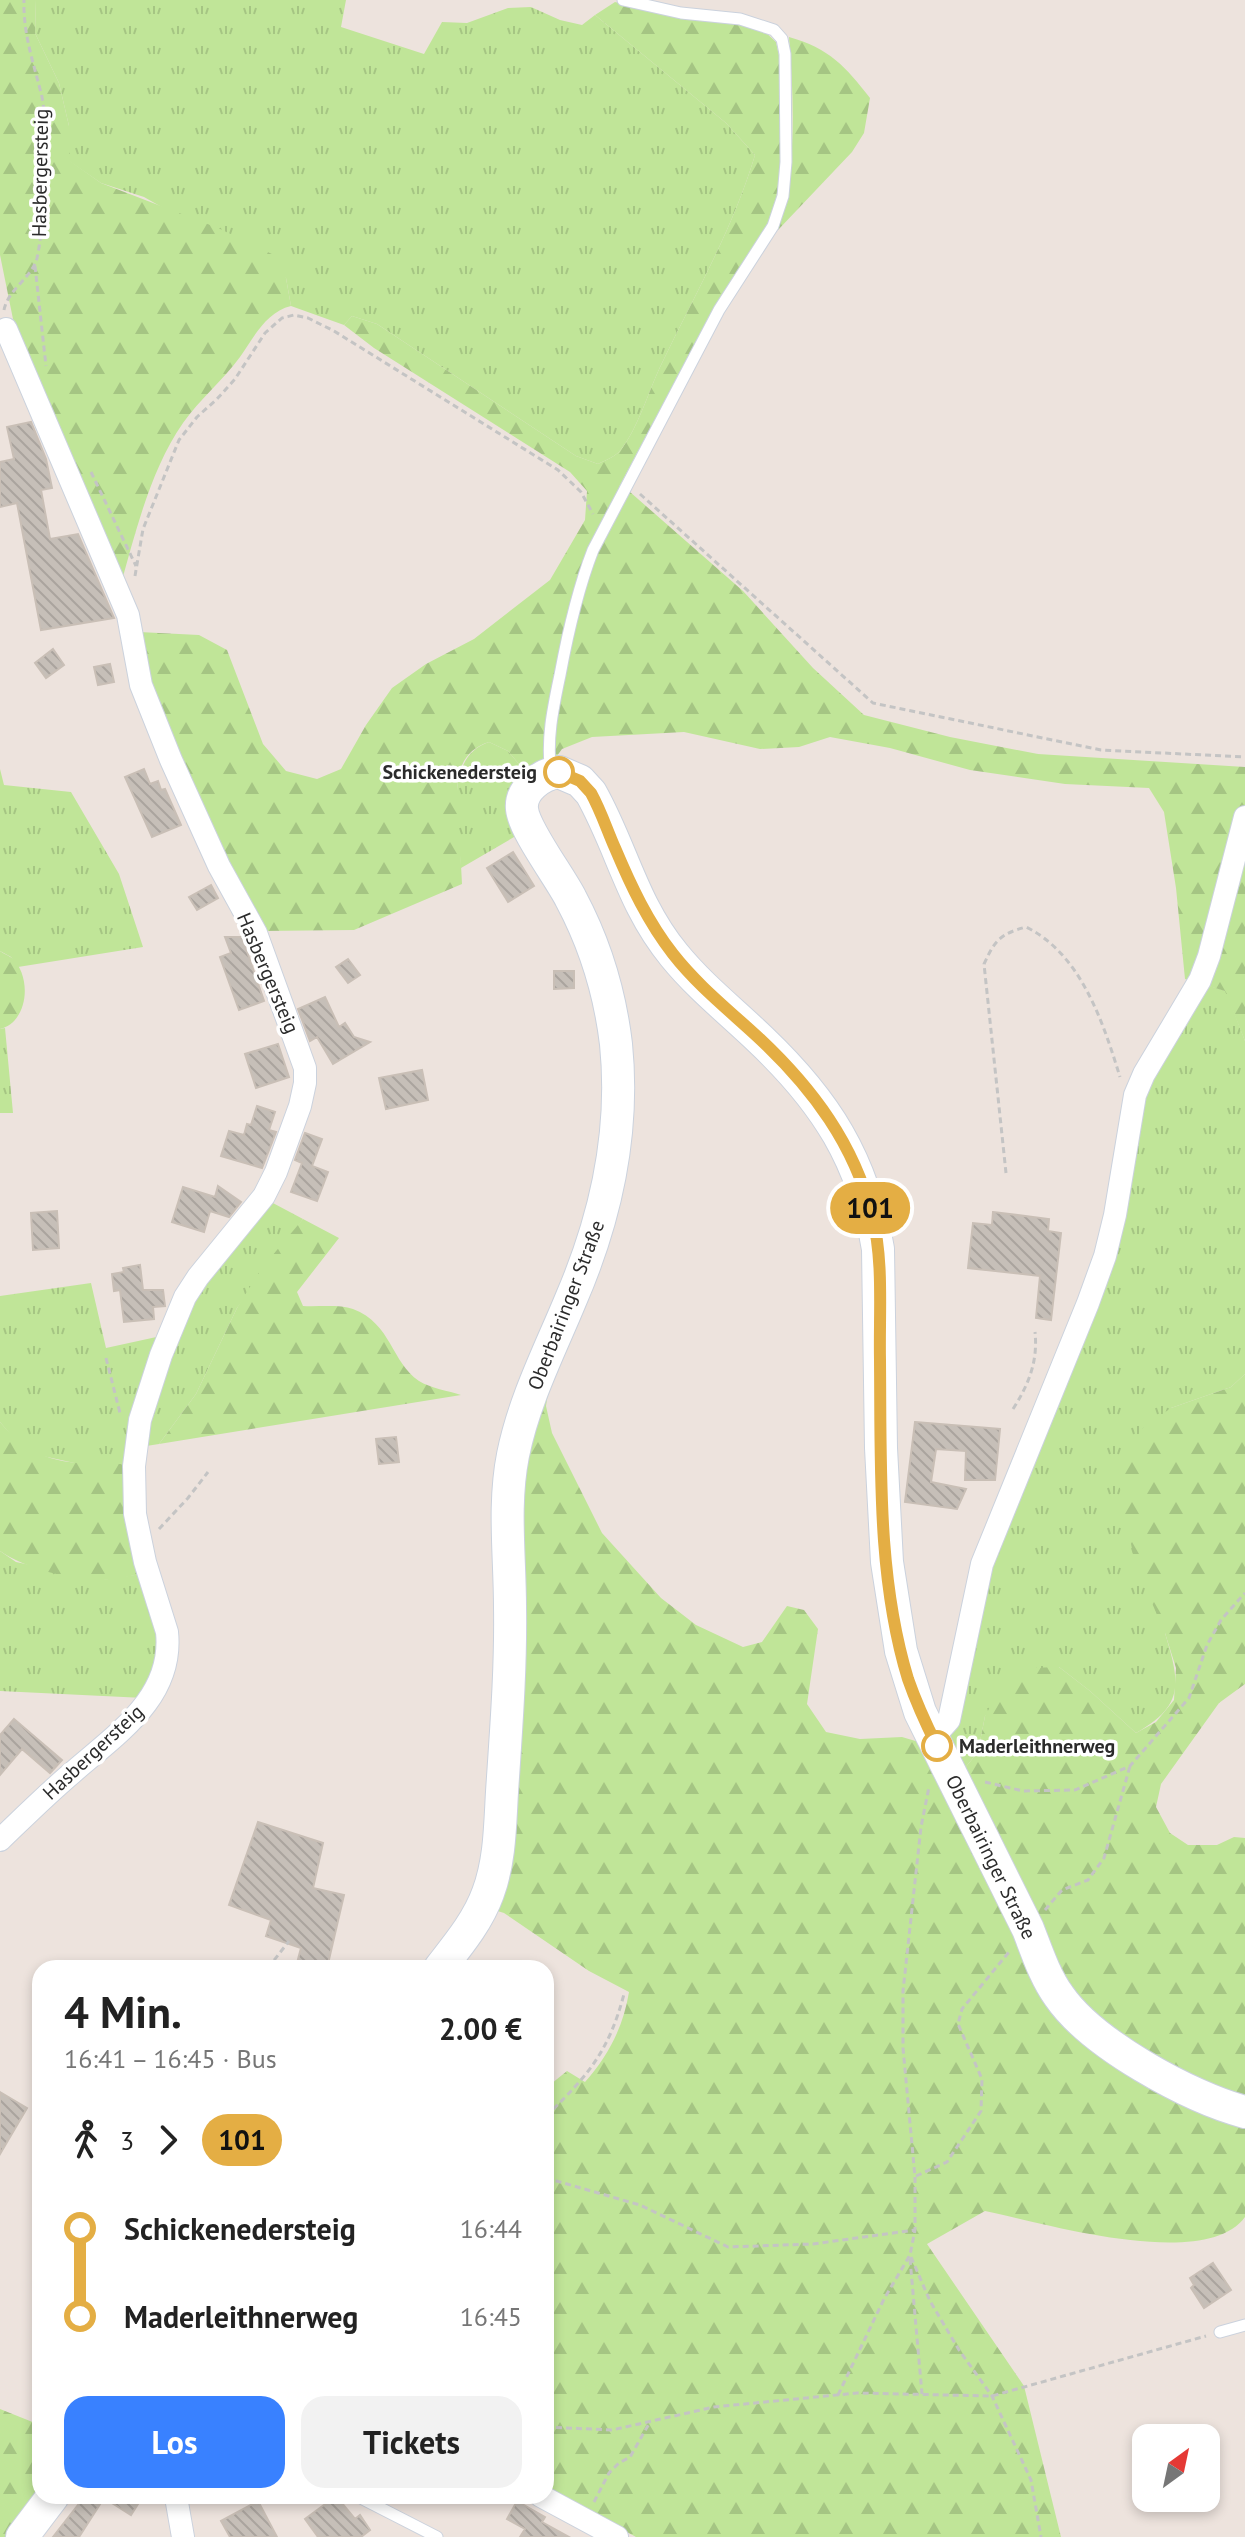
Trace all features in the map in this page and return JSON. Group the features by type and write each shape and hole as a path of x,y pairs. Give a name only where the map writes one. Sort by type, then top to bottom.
{"street":[{"name":"Hasbergersteig","path":"0,1840 127,1726 159,1683 167,1659 167,1632 141,1544 133,1488 140,1420 157,1366 185,1297 264,1196 300,1106 305,1083 305,1068 256,933 219,866 161,735 141,685 128,615 6,329"},
{"name":"Oberbairinger Straße","path":"446,1960 474,1922 495,1871 507,1715 510,1611 508,1514 513,1458 526,1408 600,1223 618,1118 616,1043 600,969 573,902 533,835 522,808 523,799 540,778 551,773 567,773 591,793 632,887 652,924 698,982 760,1039 813,1094 832,1121 862,1183 878,1249 881,1448 887,1562 901,1651 913,1692 941,1755 1028,1929 1040,1962 1059,1996 1081,2021 1118,2049 1196,2094 1245,2112"},
{"path":"941,1755 941,1729 949,1720 954,1705 966,1632 982,1564 1105,1256 1133,1106 1144,1074 1200,980 1245,817"},
{"path":"554,2503 614,2536"},
{"path":"22,2537 47,2504"},
{"path":"179,2504 183,2537"}],"lane":[{"path":"551,773 547,751 578,588 600,536 719,310 773,226 783,196 786,70 782,39 774,30 761,24 654,8 623,0"},
{"path":"1220,2332 1245,2325"},
{"path":"373,2504 437,2537"}],"path":[{"name":"Hasbergersteig","path":"6,329 3,317 5,303 35,264 41,224 45,137 42,100 23,23 24,0"},
{"path":"35,264 47,374"},
{"path":"90,468 136,566 143,529 179,440 235,379 265,333 282,318 294,315 308,318 334,331 558,470 581,492 600,536"},
{"path":"628,484 873,703 1101,750 1245,757"},
{"path":"1006,1173 984,964 993,944 1008,932 1026,927 1045,937 1064,955 1094,1007 1124,1092 1133,1106"},
{"path":"1013,1409 1025,1391 1037,1355 1035,1332"},
{"path":"106,1358 122,1419"},
{"path":"141,1544 171,1517 208,1472"},
{"path":"922,2394 910,2255 915,2230 915,2177 903,2048 903,1991 921,1827 931,1781 941,1755 1023,1791 1075,1790 1130,1766 1189,1698 1207,1645 1221,1620 1245,1593"},
{"path":"274,1960 289,1941"},
{"path":"554,2108 584,2077 604,2050 617,2021 624,1994"},
{"path":"554,2180 640,2205 728,2247 813,2244 915,2230"},
{"path":"838,2395 884,2299 910,2255"},
{"path":"910,2255 930,2301 959,2350 992,2396 1031,2480 1041,2537"},
{"path":"554,2428 612,2430 714,2407 857,2393 992,2396 1220,2332"},
{"path":"585,2519 609,2473 630,2457 652,2420"}],"green space":[{"path":"0,0 36,0 35,33 59,83 69,126 70,161 101,183 218,228 276,256 286,278 291,306 274,314 261,326 172,441 146,500 121,584 14,324 0,255"},
{"path":"36,0 346,0 341,27 424,54 442,22 467,23 508,8 531,7 560,20 582,25 595,15 726,123 755,155 725,235 626,443 619,452 598,464 576,456 377,324 352,316 344,325 291,306 286,278 144,197 101,183 69,161 69,126 59,83 35,33"},
{"path":"615,2 763,30 776,42 780,60 780,168 775,208 765,230 701,333 619,487 630,492 743,591 813,668 864,715 950,737 1038,754 1245,767 1245,1041 1225,991 1185,979 1176,888 1164,812 1149,788 1065,784 970,770 890,748 830,737 799,747 760,749 684,732 592,737 562,749 554,760 528,775 508,751 489,742 467,756 459,777 462,884 354,930 261,931 232,879 147,684 139,632 199,635 227,650 263,744 286,771 317,779 341,769 392,688 426,664 474,639 550,580 585,520 587,491 570,472 374,348 344,325 352,316 377,324 576,456 598,464 619,452 638,421 662,363 725,235 755,155 726,123 595,15"},
{"path":"789,37 815,47 836,60 870,98 864,133 852,152 778,230 791,159 793,110"},
{"path":"489,742 508,751 528,775 521,833 461,868 457,815 459,778 474,750"},
{"path":"0,769 4,785 71,792 119,874 143,947 18,967 11,957 0,951"},
{"path":"0,951 18,966 25,987 22,1008 17,1017 10,1025 0,1029"},
{"path":"1203,984 1226,991 1245,1041 1245,1374 1231,1387 1171,1408 1165,1633 1174,1666 1171,1702 1152,1723 1136,1733 1059,1667 985,1716 978,1752 960,1774 945,1745 957,1724 975,1607 1081,1336 1149,1076"},
{"path":"5,1028 13,1113 0,1113 0,1029"},
{"path":"271,1202 303,1219 237,1308 196,1394 159,1444 140,1447 180,1318"},
{"path":"303,1219 339,1238 297,1292 303,1306 347,1307 366,1316 384,1333 402,1364 419,1381 461,1395 159,1444 196,1394 237,1308 261,1269"},
{"path":"91,1283 106,1348 161,1336 128,1464 79,1464 38,1455 16,1441 0,1422 0,1296"},
{"path":"553,1360 546,1406 552,1433 602,1533 661,1598 696,1625 743,1647 762,1642 787,1606 804,1610 818,1629 807,1704 826,1732 860,1739 902,1737 929,1745 960,1774 978,1752 985,1716 1005,1681 1030,1668 1059,1667 1136,1733 1156,1722 1174,1700 1176,1668 1165,1633 1135,1564 1119,1483 1126,1450 1143,1428 1171,1408 1231,1387 1245,1374 1245,1684 1219,1703 1161,1784 1156,1807 1170,1833 1188,1845 1217,1845 1234,1837 1245,1838 1245,2217 1225,2233 1196,2241 1160,2242 1082,2233 985,2211 927,2244 1024,2386 1061,2537 636,2537 554,2491 554,2082 567,2071 585,2082 613,2041 629,1992 589,1971 504,1913 491,1909 516,1482"},
{"path":"0,1422 28,1448 58,1460 128,1464 141,1574 108,1580 78,1578 35,1568 0,1551"},
{"path":"0,1551 16,1562 102,1580 141,1574 162,1636 144,1698 0,1691"},
{"path":"0,2409 32,2422 34,2504 8,2537 0,2537"}],"building":[{"path":"31,422 46,459 52,488 41,490 50,539 78,534 114,618 41,630 17,503 0,507 0,462 14,459 7,427"},
{"path":"53,649 64,665 46,678 35,663"},
{"path":"110,664 114,682 98,685 94,667"},
{"path":"144,769 150,784 158,781 161,790 165,789 181,825 152,837 125,777"},
{"path":"513,852 534,886 508,902 487,868"},
{"path":"211,885 218,898 197,910 189,897"},
{"path":"225,937 242,937 264,1001 239,1010 220,957 231,953"},
{"path":"348,959 360,975 348,983 336,967"},
{"path":"554,971 574,971 574,988 554,989"},
{"path":"325,997 339,1027 345,1023 354,1037 370,1042 333,1064 317,1037 310,1041 298,1009"},
{"path":"278,1044 289,1077 256,1088 245,1054"},
{"path":"422,1070 428,1100 386,1109 379,1078"},
{"path":"257,1106 275,1112 269,1130 276,1132 262,1168 221,1156 229,1131 244,1135"},
{"path":"305,1133 322,1139 312,1166 328,1172 317,1201 291,1192 302,1163 295,1160"},
{"path":"218,1186 241,1202 229,1217 210,1211 204,1232 172,1222 183,1187 215,1197"},
{"path":"57,1211 59,1248 33,1250 31,1213"},
{"path":"993,1212 1049,1219 1048,1231 1061,1233 1051,1320 1036,1318 1040,1276 968,1268 973,1223 992,1225"},
{"path":"140,1265 143,1290 163,1290 165,1306 153,1307 154,1319 124,1322 120,1290 114,1291 112,1274"},
{"path":"915,1422 1000,1429 995,1480 965,1480 966,1451 936,1449 931,1482 966,1489 957,1509 905,1502"},
{"path":"396,1437 399,1462 379,1464 376,1439"},
{"path":"14,1719 62,1760 50,1773 22,1749 0,1775 0,1735"},
{"path":"258,1822 323,1843 313,1888 344,1895 329,1960 298,1960 301,1948 266,1936 271,1920 229,1905"},
{"path":"0,2092 27,2108 0,2154"},
{"path":"1213,2263 1231,2290 1204,2308 1191,2288 1194,2285 1190,2278"},
{"path":"79,2504 100,2504 79,2537 53,2537"},
{"path":"114,2504 138,2504 131,2515"},
{"path":"252,2504 260,2504 277,2537 230,2537 221,2521"},
{"path":"325,2504 343,2504 355,2519 360,2515 370,2530 361,2537 318,2537 305,2519"},
{"path":"515,2504 522,2504 545,2517 542,2522 569,2537 520,2537 525,2529 507,2519"}],"bus line":[{"name":"101","path":"559,772 580,781 591,793 632,887 673,954 813,1094 848,1150 862,1183 878,1249 881,1448 892,1605 908,1679 937,1746"}],"place":[{"name":"Schickenedersteig","path":"559,772"},
{"name":"Maderleithnerweg","path":"937,1746"}]}
